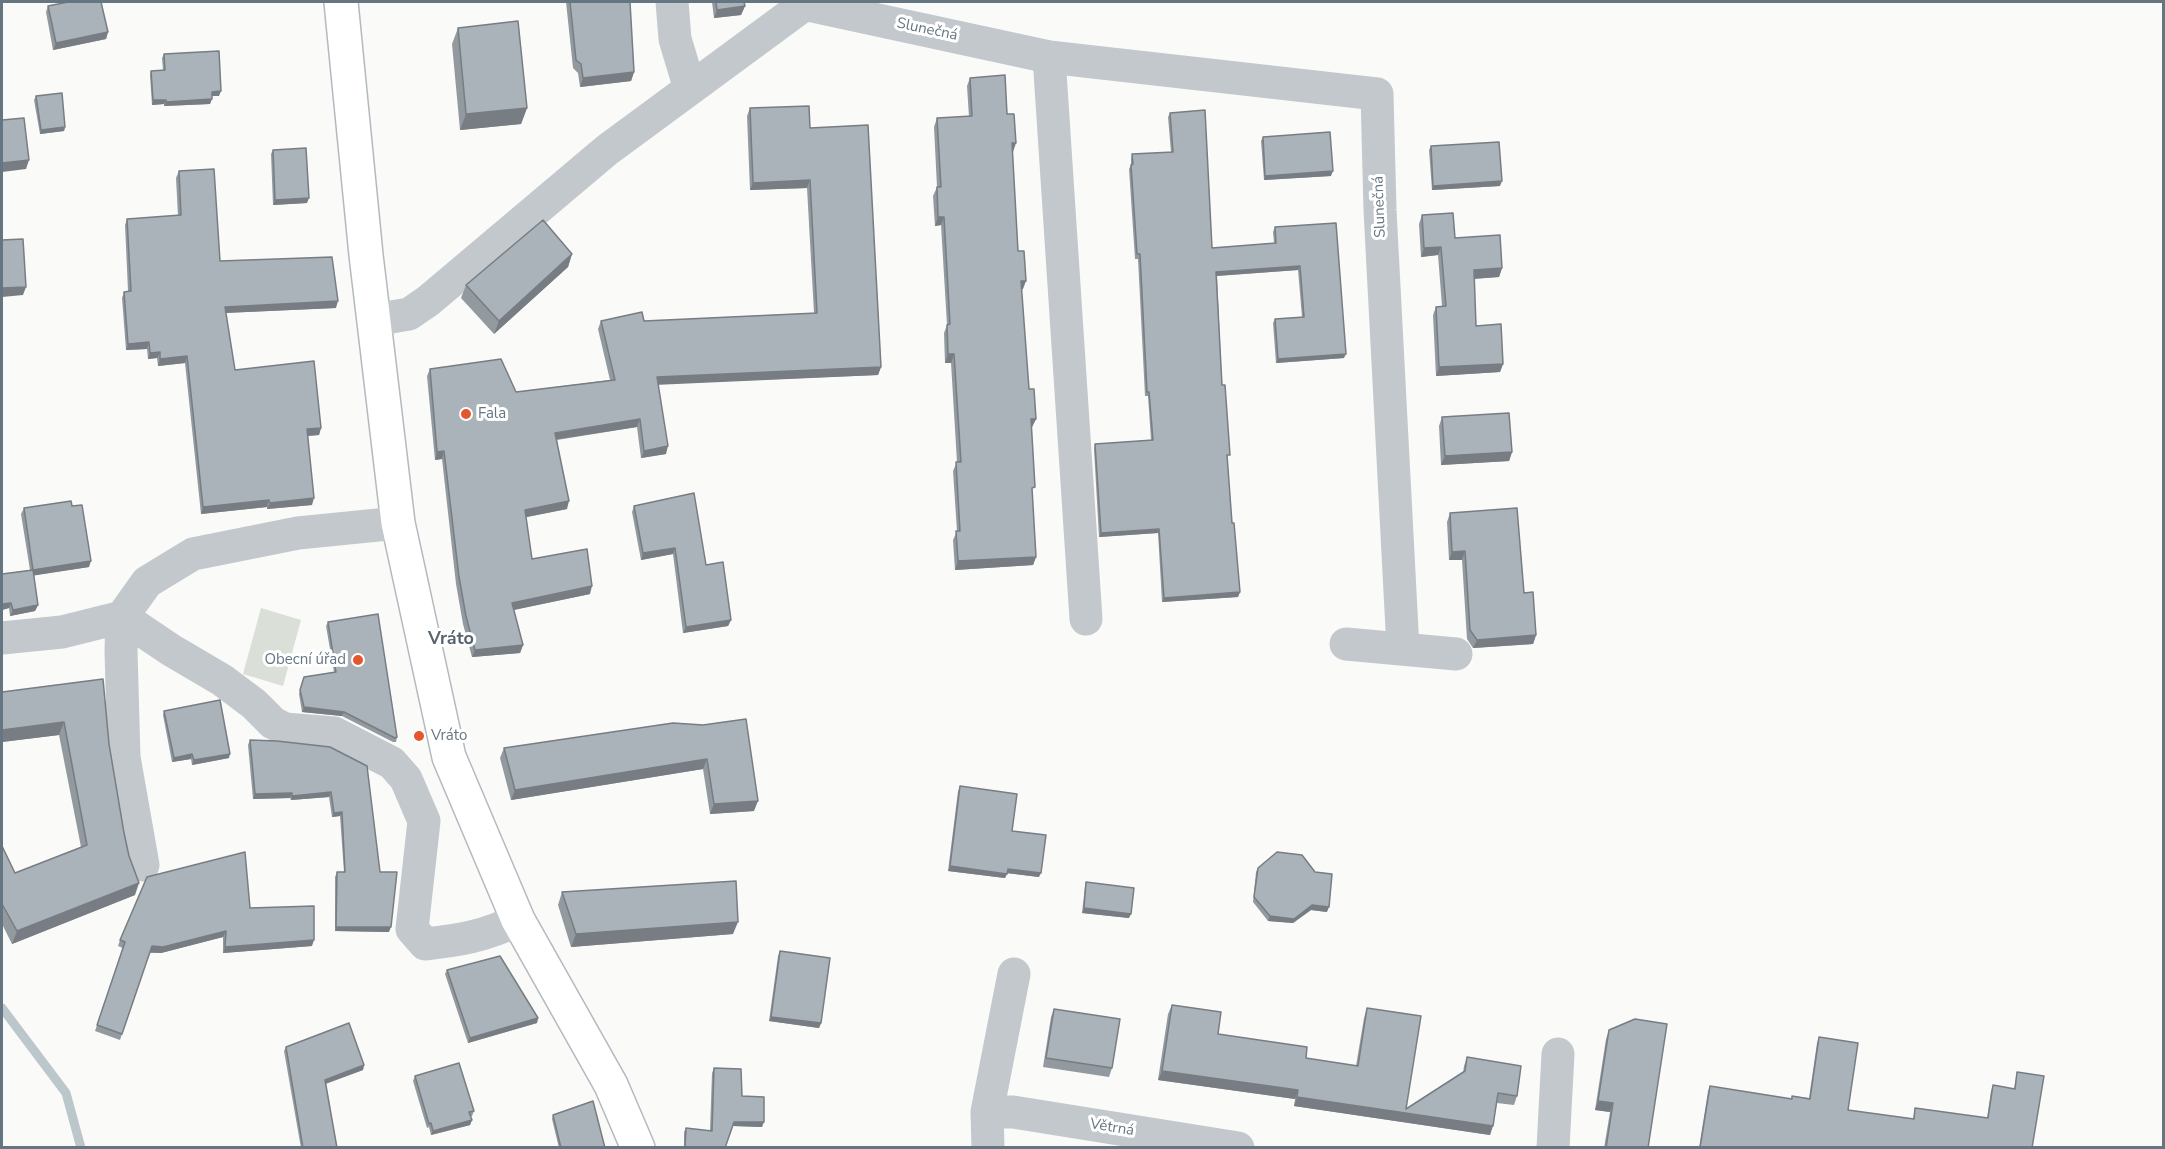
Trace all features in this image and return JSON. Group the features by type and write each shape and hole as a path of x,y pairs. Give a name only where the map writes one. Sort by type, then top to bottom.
{"main road":[{"path":"341,2 398,523 449,757 518,920 611,1085 638,1148"}],"street":[{"path":"672,2 675,39 690,88"},
{"path":"374,320 409,314 428,301 607,150 806,3"},
{"name":"Slunečná","path":"806,3 1049,57 1377,94 1380,210 1403,649"},
{"path":"1049,57 1086,619"},
{"path":"143,865 124,758 121,651 122,617 147,582 193,554 298,533 398,523"},
{"path":"2,638 63,632 122,617 171,650 222,680 254,704 273,723 285,729 334,733 377,753 392,763 406,779 424,821 412,928 425,944 470,939 498,930 518,920"},
{"path":"1346,644 1456,654"},
{"path":"988,1148 987,1112 1014,974"},
{"path":"1553,1148 1558,1054"},
{"name":"Větrná","path":"987,1112 1013,1112 1238,1148"}],"shaded area":[{"path":"261,608 301,620 283,686 243,674"}],"building":[{"path":"68,2 101,2 108,32 56,43 48,6"},
{"path":"570,2 630,2 634,72 583,78 581,64 576,60"},
{"path":"716,2 744,2 745,6 717,10"},
{"path":"518,21 527,108 466,114 458,28"},
{"path":"219,51 221,91 212,92 212,99 166,102 166,100 153,100 151,71 165,70 164,54"},
{"path":"1005,75 1007,114 1014,114 1016,143 1012,143 1018,251 1024,251 1026,281 1021,281 1029,389 1034,389 1036,419 1031,419 1036,557 958,561 956,531 960,531 956,462 961,462 954,354 948,354 947,325 950,324 944,217 938,217 937,187 941,187 937,118 972,116 970,78"},
{"path":"62,93 65,127 41,130 36,96"},
{"path":"809,106 810,128 868,125 881,367 657,377 668,446 644,451 640,419 555,433 569,501 525,510 532,559 587,549 592,586 512,603 523,645 475,650 459,577 444,451 437,452 430,369 501,359 516,392 615,380 601,321 642,312 644,321 817,313 810,180 753,183 750,108"},
{"path":"1205,110 1212,248 1276,243 1275,227 1336,223 1346,354 1278,359 1275,319 1304,317 1300,266 1216,272 1222,385 1225,385 1230,455 1227,455 1232,523 1234,523 1240,592 1164,598 1159,529 1101,533 1095,444 1153,440 1149,392 1147,392 1132,154 1173,152 1170,113"},
{"path":"24,118 29,160 2,163 2,120"},
{"path":"1330,132 1333,171 1265,176 1263,137"},
{"path":"1499,142 1502,181 1433,186 1431,146"},
{"path":"306,148 309,198 275,200 273,150"},
{"path":"214,169 220,261 332,257 338,301 225,307 235,370 314,361 321,428 307,429 314,498 203,507 187,356 160,359 160,352 150,353 149,342 128,344 124,292 131,291 127,219 181,215 179,171"},
{"path":"1453,213 1455,238 1500,235 1502,268 1474,270 1476,326 1501,324 1503,364 1439,367 1436,307 1446,306 1441,247 1424,248 1422,215"},
{"path":"543,220 572,254 499,321 466,285"},
{"path":"23,239 26,287 2,288 2,240"},
{"path":"1509,413 1512,452 1445,456 1442,417"},
{"path":"694,493 706,565 723,562 731,620 686,627 675,548 643,553 634,506"},
{"path":"71,501 72,506 82,505 91,561 33,570 24,508"},
{"path":"1517,508 1524,593 1533,592 1536,635 1477,640 1470,630 1465,551 1452,552 1450,513"},
{"path":"33,570 38,605 13,610 11,603 2,604 2,574"},
{"name":"Obecní úřad","path":"378,614 397,737 395,738 344,712 304,707 300,690 304,677 336,672 328,622"},
{"path":"103,679 109,744 124,833 129,856 139,883 17,931 2,904 2,846 15,873 87,845 64,722 2,730 2,692"},
{"path":"220,700 230,754 194,760 192,754 174,758 164,711"},
{"path":"746,719 758,801 714,804 707,759 515,790 504,748 673,723 703,725"},
{"path":"250,740 330,747 367,766 380,872 397,872 391,927 336,927 337,872 345,872 342,812 334,813 331,792 292,796 292,793 255,794"},
{"path":"960,786 1017,794 1012,831 1046,835 1041,873 1008,869 1007,874 950,866"},
{"path":"245,852 250,908 314,906 314,940 225,947 226,931 163,947 152,946 122,1034 97,1025 125,942 120,940 147,877"},
{"path":"1277,852 1302,855 1315,872 1332,874 1329,907 1312,905 1294,919 1270,916 1254,897 1258,868"},
{"path":"736,881 738,922 576,934 562,892"},
{"path":"1086,882 1134,888 1131,914 1084,908"},
{"path":"780,951 830,958 821,1023 771,1017"},
{"path":"500,956 538,1018 470,1038 447,970"},
{"path":"1172,1005 1221,1012 1218,1034 1307,1047 1306,1058 1358,1066 1367,1008 1421,1016 1406,1109 1465,1071 1467,1057 1521,1066 1517,1096 1498,1093 1493,1126 1297,1097 1298,1090 1162,1071"},
{"path":"1054,1009 1120,1019 1112,1068 1046,1058"},
{"path":"1635,1019 1667,1024 1648,1148 1606,1148 1613,1103 1598,1101 1609,1030"},
{"path":"349,1023 364,1065 325,1080 337,1148 303,1148 286,1047"},
{"path":"1819,1037 1858,1043 1848,1110 1914,1119 1915,1108 1988,1118 1993,1085 2015,1089 2017,1072 2044,1076 2032,1148 1700,1148 1710,1086 1792,1099 1792,1096 1810,1099"},
{"path":"459,1063 474,1111 469,1112 472,1120 433,1131 415,1076"},
{"path":"714,1068 741,1069 742,1096 764,1097 764,1122 734,1122 725,1148 685,1148 686,1128 712,1131"},
{"path":"593,1101 605,1148 561,1148 553,1115"}],"waterway":[{"path":"2,1008 66,1093 81,1148"}],"place":[{"name":"Fala","path":"466,414"},
{"name":"Obecní úřad","path":"358,660"},
{"name":"Vráto","path":"419,736"}],"district":[{"name":"Vráto","path":"451,640"}]}
